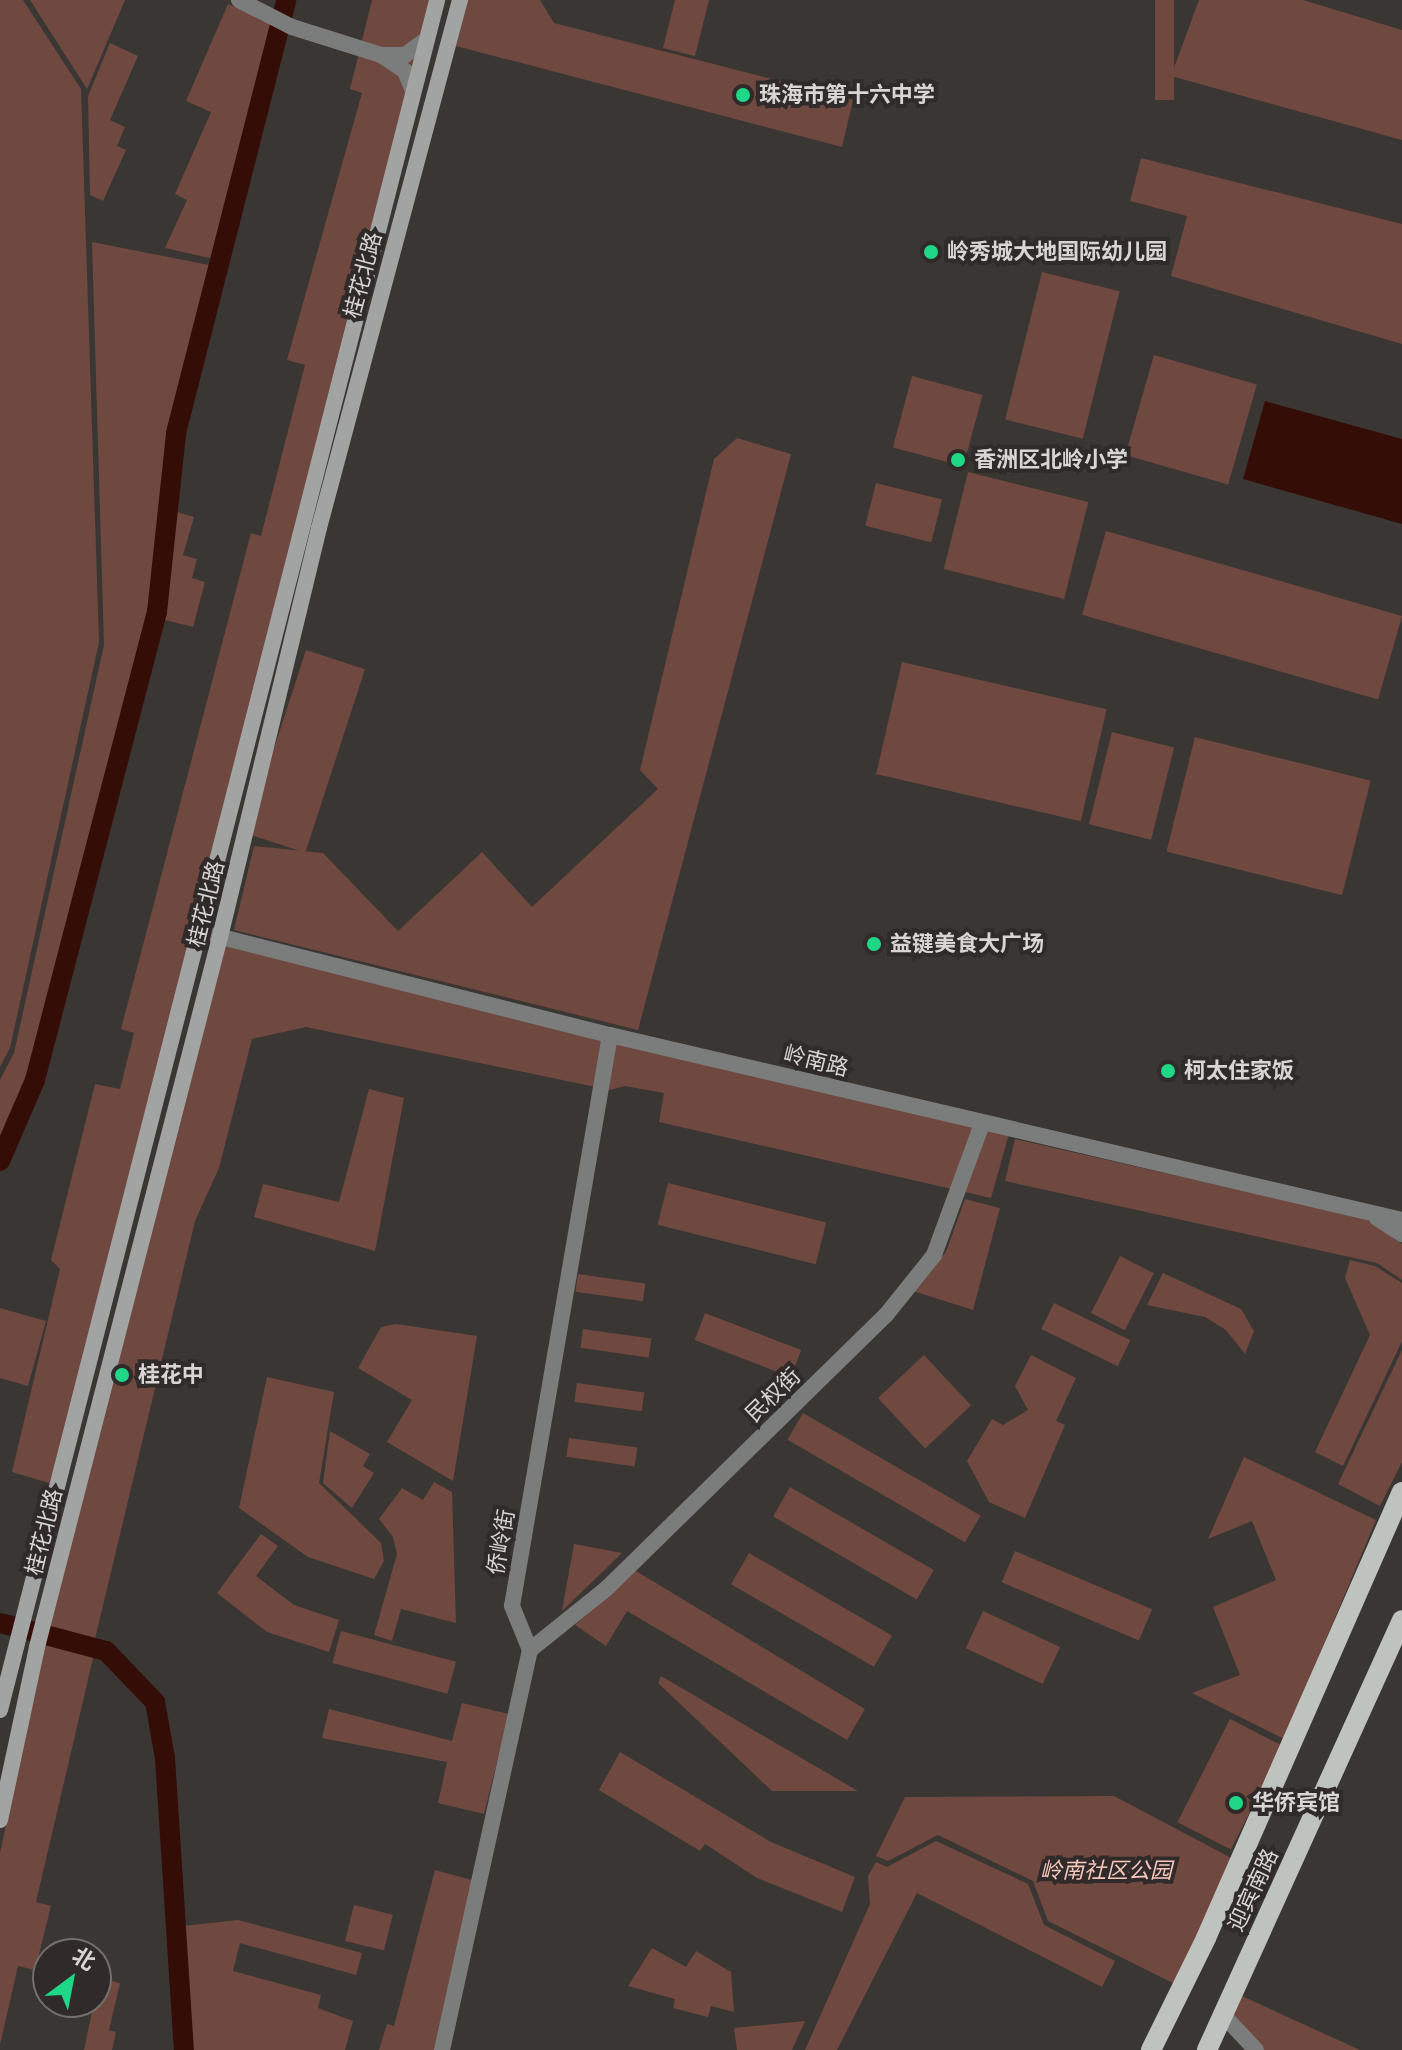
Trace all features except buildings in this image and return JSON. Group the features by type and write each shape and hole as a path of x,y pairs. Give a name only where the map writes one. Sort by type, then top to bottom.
{"main road":[{"name":"桂花北路","path":"0,1710 437,0"},
{"name":"桂花北路","path":"0,1820 37,1647 220,937 322,517 460,0"},
{"path":"1151,2050 1206,1938 1402,1492"},
{"name":"迎宾南路","path":"1207,2050 1402,1620"}],"street":[{"path":"239,0 292,27 381,55 405,71 413,91"},
{"path":"381,55 405,55 426,40"},
{"name":"岭南路","path":"198,931 610,1035 1402,1220"},
{"name":"侨岭街","path":"530,1650 512,1606 610,1035"},
{"name":"民权街","path":"530,1650 606,1589 886,1315 934,1255 982,1124"},
{"path":"1369,1213 1402,1234"},
{"path":"442,2050 530,1650"},
{"path":"1223,2015 1256,2050"}],"green space":[{"path":"0,0 23,0 81,89 99,642 10,1048 0,1067"},
{"path":"30,0 125,0 87,89"},
{"path":"372,0 433,0 53,1484 12,1472 60,1269 51,1260 95,1084 120,1089 134,1033 121,1029 251,533 261,536 305,365 287,360 362,93 350,89"},
{"path":"468,0 540,0 554,23 853,100 842,147 456,46"},
{"path":"675,0 709,0 695,56 663,48"},
{"path":"1155,0 1174,0 1174,100 1155,100"},
{"path":"1199,0 1303,0 1402,30 1402,140 1171,76"},
{"path":"228,4 274,23 214,259 165,248 187,200 175,194 211,112 186,101"},
{"path":"110,43 138,56 110,120 125,127 117,146 126,150 103,201 90,195 88,96"},
{"path":"1141,158 1402,224 1402,344 1171,276 1187,216 1130,201"},
{"path":"92,242 214,266 173,428 154,609 31,1081 0,1151 0,1080 14,1053 104,645"},
{"path":"1042,272 1120,291 1083,439 1005,419"},
{"path":"1154,355 1257,384 1228,484 1125,455"},
{"path":"912,376 983,395 963,466 893,447"},
{"path":"737,438 791,454 638,1030 234,930 254,846 323,853 398,931 482,852 532,907 658,789 640,770 714,459"},
{"path":"968,472 1088,502 1064,599 944,569"},
{"path":"876,483 942,499 931,542 865,526"},
{"path":"174,511 194,517 183,555 197,559 192,578 205,582 193,627 161,619"},
{"path":"1106,531 1402,616 1378,700 1082,615"},
{"path":"306,650 365,669 305,853 246,834"},
{"path":"902,662 1107,709 1081,821 876,774"},
{"path":"1112,732 1174,747 1151,840 1089,824"},
{"path":"1195,737 1371,781 1342,895 1166,851"},
{"path":"224,944 1009,1134 991,1198 659,1122 664,1093 625,1086 610,1090 306,1027 252,1039 219,1168 195,1221 94,1643 47,1630"},
{"path":"369,1089 404,1098 375,1251 254,1217 263,1184 339,1202"},
{"path":"1015,1139 1367,1219 1402,1244 1402,1280 1377,1263 1005,1181"},
{"path":"668,1183 826,1222 816,1264 658,1225"},
{"path":"965,1199 1000,1208 973,1310 913,1291 946,1252"},
{"path":"1120,1256 1154,1273 1125,1330 1091,1313"},
{"path":"1350,1260 1375,1266 1402,1283 1402,1341 1343,1466 1315,1452 1370,1335 1345,1278"},
{"path":"1163,1273 1241,1309 1254,1331 1245,1354 1226,1330 1205,1317 1147,1305"},
{"path":"578,1274 645,1283 643,1301 575,1292"},
{"path":"1054,1303 1130,1340 1118,1366 1041,1329"},
{"path":"0,1308 46,1321 28,1386 0,1378"},
{"path":"705,1313 801,1350 791,1377 695,1340"},
{"path":"396,1324 477,1336 453,1481 387,1442 412,1400 358,1368 381,1327"},
{"path":"583,1329 651,1339 649,1357 580,1348"},
{"path":"1402,1350 1402,1462 1380,1506 1338,1484"},
{"path":"924,1355 971,1405 925,1448 878,1398"},
{"path":"1031,1355 1076,1378 1056,1421 1065,1425 1025,1518 989,1502 967,1461 992,1419 1003,1425 1028,1410 1015,1386"},
{"path":"267,1377 334,1392 319,1483 381,1543 384,1561 374,1579 308,1557 239,1508"},
{"path":"577,1383 644,1392 642,1411 574,1402"},
{"path":"803,1413 981,1516 965,1542 788,1440"},
{"path":"330,1431 370,1454 363,1466 374,1473 352,1508 323,1483"},
{"path":"569,1438 637,1448 635,1466 566,1457"},
{"path":"1244,1457 1376,1520 1284,1739 1192,1693 1240,1675 1213,1607 1276,1580 1252,1521 1208,1539"},
{"path":"434,1482 452,1492 456,1623 401,1609 392,1641 374,1635 397,1554 393,1537 379,1519 402,1488 423,1500"},
{"path":"790,1487 934,1570 917,1599 773,1516"},
{"path":"261,1534 278,1546 256,1576 294,1605 339,1620 329,1652 267,1632 217,1593"},
{"path":"574,1544 622,1553 562,1611"},
{"path":"1015,1551 1152,1609 1139,1641 1002,1582"},
{"path":"749,1553 892,1636 874,1667 731,1584"},
{"path":"636,1571 865,1709 847,1740 627,1611 606,1646 575,1625"},
{"path":"983,1611 1060,1647 1043,1684 966,1648"},
{"path":"341,1631 456,1662 447,1694 332,1663"},
{"path":"46,1642 94,1654 36,1902 51,1906 43,1938 32,1938 32,1969 18,1966 0,2045 0,1853"},
{"path":"661,1676 858,1791 772,1791 658,1683"},
{"path":"462,1703 509,1714 484,1814 438,1803 447,1762 322,1738 329,1709 452,1741"},
{"path":"1230,1719 1283,1746 1231,1850 1177,1822"},
{"path":"620,1752 771,1842 855,1877 842,1912 757,1878 705,1844 700,1851 599,1790"},
{"name":"岭南社区公园","path":"1114,1796 1237,1861 1181,1987 1048,1921 1033,1881 938,1835 888,1861 876,1856 905,1797"},
{"path":"936,1841 1028,1884 1044,1925 1115,1961 1102,1987 917,1893 837,2050 805,2050 870,1904 868,1876 876,1862 887,1867"},
{"path":"435,1870 472,1880 434,2050 379,2050 387,2024 394,2026"},
{"path":"354,1905 393,1915 384,1951 345,1941"},
{"path":"238,1920 362,1953 356,1975 240,1943 233,1971 321,1995 318,2008 353,2021 345,2050 192,2050 183,1926"},
{"path":"652,1948 686,1967 696,1951 731,1972 734,2012 711,2006 708,2017 673,2008 675,1999 628,1986"},
{"path":"112,1981 120,1983 112,2017"},
{"path":"1233,1992 1360,2050 1256,2050 1223,2015"},
{"path":"91,2018 112,2018 109,2030 116,2032 112,2050 84,2050"},
{"path":"805,2021 792,2050 737,2050 734,2028"}],"shaded area":[{"path":"1265,401 1402,439 1402,524 1243,479"}],"waterway":[{"path":"0,1161 35,1080 157,612 176,433 286,0"},
{"path":"0,1623 106,1651 155,1702 165,1758 184,2050"}],"place":[{"name":"珠海市第十六中学","path":"743,95"},
{"name":"岭秀城大地国际幼儿园","path":"931,252"},
{"name":"香洲区北岭小学","path":"958,460"},
{"name":"益键美食大广场","path":"874,944"},
{"name":"柯太住家饭","path":"1168,1071"},
{"name":"桂花中","path":"122,1375"},
{"name":"华侨宾馆","path":"1236,1803"}]}
